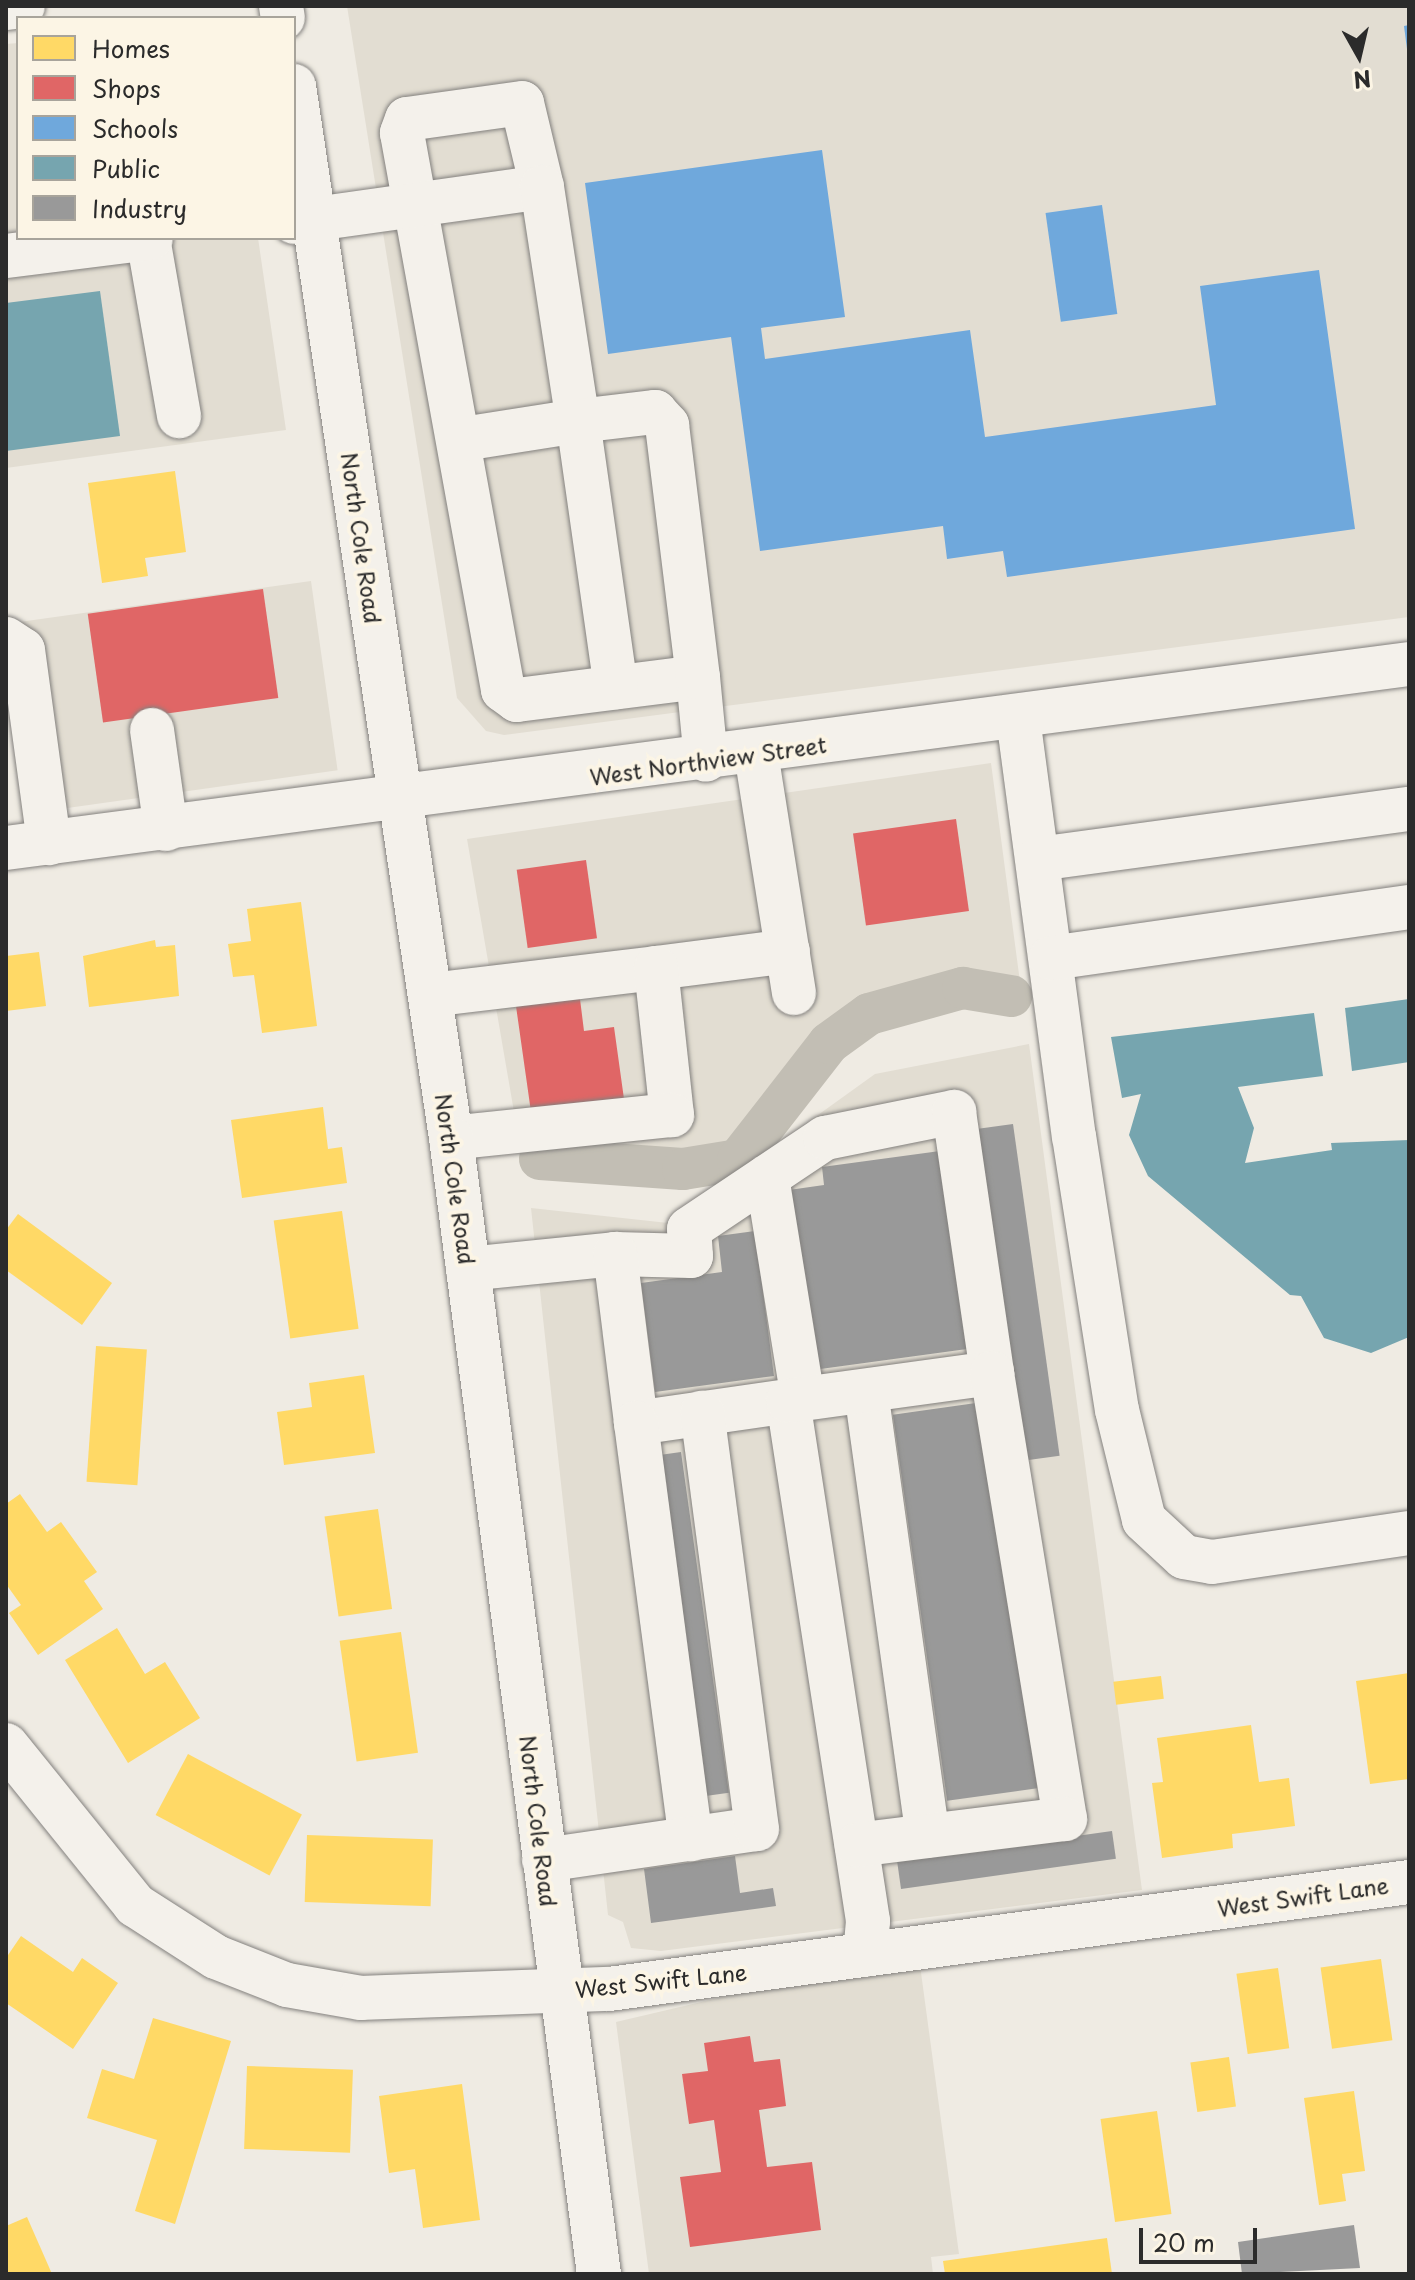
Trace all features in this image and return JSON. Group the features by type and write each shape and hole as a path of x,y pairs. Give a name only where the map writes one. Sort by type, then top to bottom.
{"street":[{"path":"6,8 23,6"},
{"path":"616,687 530,114 522,103 407,119 402,133 463,439 503,690 517,700 698,677"},
{"name":"North Cole Road","path":"296,113 304,221 402,802 451,1138 599,2274"},
{"path":"304,221 542,187"},
{"path":"6,256 133,240"},
{"path":"149,240 179,416"},
{"path":"463,439 655,412 667,425 706,760"},
{"path":"6,639 23,650 49,843"},
{"name":"West Northview Street","path":"6,848 402,802 1409,664"},
{"path":"1018,718 1117,1410 1144,1520 1184,1557 1212,1562 1409,1533"},
{"path":"152,730 166,829"},
{"path":"756,753 794,993"},
{"path":"1038,859 1409,809"},
{"path":"1051,958 1409,907"},
{"path":"430,995 788,951"},
{"path":"451,1138 672,1115 656,968"},
{"path":"468,1269 615,1254 691,1256 689,1229 825,1138 954,1112 992,1373 1065,1819 857,1845"},
{"path":"767,1177 868,1921 865,1955"},
{"path":"615,1254 691,1839"},
{"path":"636,1423 992,1373"},
{"path":"866,1391 928,1836"},
{"path":"544,1860 757,1829 702,1413"},
{"name":"West Swift Lane","path":"6,1745 135,1905 216,1957 287,1985 361,1998 561,1990 865,1955 1409,1882"}],"shaded area":[{"path":"347,6 1409,6 1409,617 504,735 486,731 457,698"},
{"path":"16,43 16,240 258,240 286,430 6,468 6,44"},
{"path":"311,581 338,770 34,813 7,624"},
{"path":"991,763 1020,982 962,972 901,989 825,1033 720,1160 519,1141 467,839"},
{"path":"1029,1044 1142,1890 661,1951 631,1948 623,1922 608,1915 531,1208 668,1223 875,1074"},
{"path":"920,1965 959,2254 931,2257 933,2274 649,2274 616,2022 774,1985"}],"building: Homes":[{"path":"175,471 186,552 145,558 148,576 102,583 88,483"},
{"path":"301,902 317,1026 262,1033 254,975 233,977 228,944 251,941 247,909"},
{"path":"155,940 156,947 175,945 179,996 89,1007 83,956"},
{"path":"39,952 46,1006 6,1011 6,956"},
{"path":"323,1107 328,1149 342,1147 347,1183 242,1198 231,1120"},
{"path":"342,1211 359,1329 290,1338 274,1221"},
{"path":"18,1214 112,1283 82,1325 6,1270 6,1230"},
{"path":"96,1346 147,1350 137,1485 87,1482"},
{"path":"364,1375 375,1453 284,1465 277,1412 312,1407 309,1383"},
{"path":"20,1494 47,1532 61,1522 97,1572 84,1581 103,1609 38,1655 9,1613 21,1605 6,1584 6,1504"},
{"path":"378,1509 392,1609 339,1617 325,1517"},
{"path":"117,1628 145,1674 165,1662 200,1718 128,1763 65,1660"},
{"path":"401,1632 418,1753 357,1761 340,1641"},
{"path":"1409,1673 1409,1779 1370,1784 1356,1681"},
{"path":"1161,1676 1164,1699 1116,1705 1113,1682"},
{"path":"1251,1725 1259,1782 1289,1778 1295,1826 1232,1834 1233,1848 1162,1858 1152,1783 1163,1782 1157,1738"},
{"path":"188,1754 302,1815 270,1875 156,1815"},
{"path":"307,1835 433,1839 431,1906 305,1902"},
{"path":"21,1936 73,1972 82,1958 118,1983 73,2049 6,2003 6,1958"},
{"path":"1381,1959 1392,2040 1332,2049 1321,1967"},
{"path":"1278,1968 1289,2048 1248,2054 1236,1974"},
{"path":"153,2018 231,2041 175,2224 135,2211 157,2140 87,2118 102,2069 134,2079"},
{"path":"1229,2057 1236,2107 1197,2112 1190,2062"},
{"path":"247,2066 353,2070 350,2153 244,2149"},
{"path":"462,2084 480,2220 423,2228 415,2169 389,2173 379,2096"},
{"path":"1354,2091 1365,2171 1342,2174 1346,2201 1319,2205 1304,2098"},
{"path":"1157,2111 1171,2214 1115,2222 1101,2119"},
{"path":"27,2217 52,2274 6,2274 6,2226"},
{"path":"1107,2238 1112,2274 945,2274 943,2261"}],"building: Shops":[{"path":"263,589 278,698 103,723 88,614"},
{"path":"956,819 969,911 866,926 853,833"},
{"path":"586,860 597,938 528,948 517,870"},
{"path":"578,983 584,1031 614,1027 624,1099 531,1112 514,992"},
{"path":"750,2036 754,2062 780,2059 786,2106 759,2110 767,2167 812,2162 821,2230 690,2247 680,2177 721,2172 714,2120 689,2124 682,2074 708,2071 704,2043"}],"building: Schools":[{"path":"1409,25 1409,48 1407,49 1404,26"},
{"path":"822,150 845,317 761,328 765,359 970,330 985,437 1216,405 1200,286 1319,270 1355,529 1007,577 1003,551 947,559 943,526 760,551 731,337 608,354 585,183"},
{"path":"1102,205 1117,314 1061,322 1046,213"}],"building: Public":[{"path":"100,291 120,436 6,451 6,303"},
{"path":"1409,999 1409,1062 1352,1071 1345,1008"},
{"path":"1314,1013 1323,1076 1238,1087 1254,1128 1245,1163 1332,1150 1331,1143 1409,1140 1409,1337 1371,1353 1324,1338 1301,1296 1290,1295 1148,1176 1129,1135 1141,1094 1122,1098 1111,1037"}],"building: Industry":[{"path":"1013,1124 1060,1456 1025,1461 978,1129"},
{"path":"940,1151 967,1349 813,1370 789,1190 824,1185 822,1167"},
{"path":"755,1231 774,1376 655,1392 641,1283 722,1272 718,1236"},
{"path":"983,1402 1037,1788 947,1801 893,1415"},
{"path":"681,1452 729,1793 702,1796 654,1456"},
{"path":"1112,1831 1116,1859 901,1889 897,1861"},
{"path":"735,1856 740,1893 773,1888 776,1906 651,1923 644,1869"},
{"path":"1354,2225 1360,2268 1242,2274 1238,2242"}],"waterway":[{"path":"540,1159 683,1169 738,1160 829,1043 869,1014 963,988 1011,996"}]}
